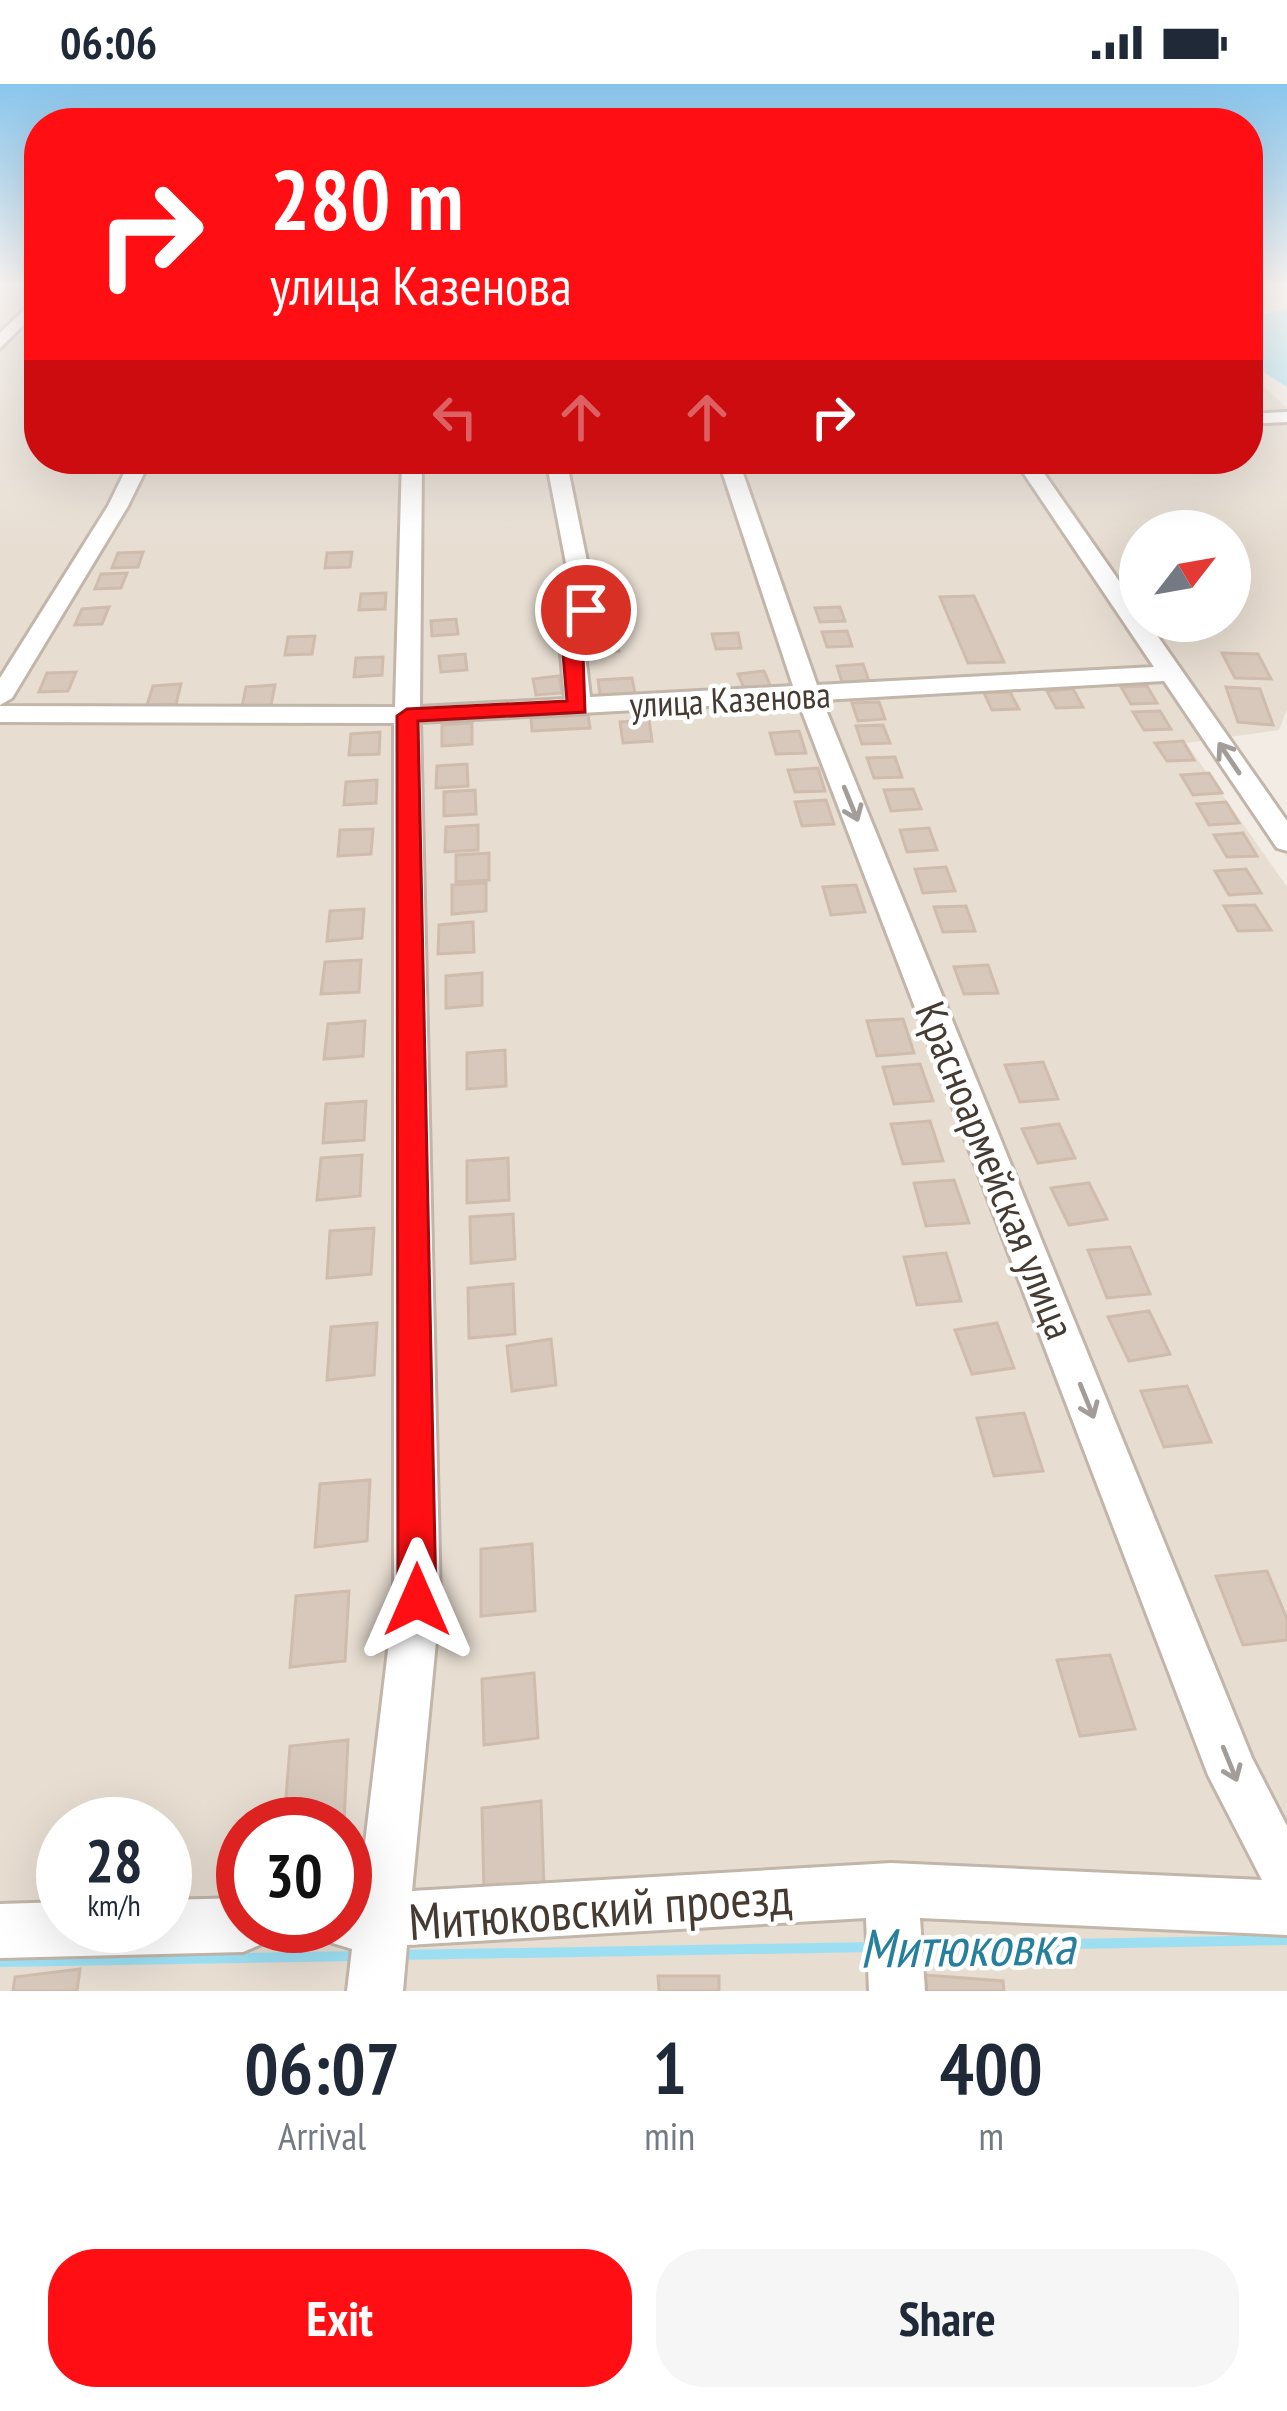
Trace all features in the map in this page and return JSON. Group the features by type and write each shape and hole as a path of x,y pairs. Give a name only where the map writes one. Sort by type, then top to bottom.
{"street":[{"path":"0,698 134,474"},
{"path":"372,1909 417,1600 407,716 412,474"},
{"path":"559,474 586,610 573,654 578,707"},
{"name":"Красноармейская улица","path":"733,474 808,695 1234,1775 1287,1871"},
{"path":"1034,474 1287,842"},
{"name":"улица Казенова","path":"0,714 407,716 1171,673"},
{"path":"891,1890 897,1991"},
{"name":"Митюковский проезд","path":"372,1923 891,1890 1287,1908"},
{"path":"0,1931 216,1926"},
{"path":"372,1950 375,1991"}],"shaded area":[{"path":"0,373 24,373 24,474 1263,474 1263,386 1287,408 1287,710 1279,730 1186,743 1287,887 1287,1991 0,1991"}],"water":[{"path":"1265,373 1287,373 1287,387"}],"building":[{"path":"143,552 138,567 112,568 118,553"},
{"path":"352,552 350,567 325,568 327,553"},
{"path":"127,573 121,588 95,589 101,574"},
{"path":"386,593 385,609 359,610 361,594"},
{"path":"974,596 1004,662 968,663 940,597"},
{"path":"569,606 571,622 545,624 543,607"},
{"path":"109,607 102,624 75,625 82,609"},
{"path":"840,607 845,621 820,622 815,608"},
{"path":"456,619 458,634 432,636 431,621"},
{"path":"847,631 852,646 827,647 822,632"},
{"path":"738,633 741,648 716,649 712,634"},
{"path":"315,636 312,654 285,655 288,637"},
{"path":"615,636 619,651 593,654 590,638"},
{"path":"1222,653 1258,654 1271,679 1235,678"},
{"path":"465,654 467,670 441,672 439,656"},
{"path":"383,657 382,675 354,677 356,658"},
{"path":"863,664 869,681 842,682 837,666"},
{"path":"764,671 771,687 745,690 738,674"},
{"path":"76,672 68,691 39,692 47,673"},
{"path":"559,676 562,693 536,695 533,679"},
{"path":"632,678 635,693 600,695 598,680"},
{"path":"181,684 176,704 147,705 153,686"},
{"path":"275,685 271,705 242,707 246,687"},
{"path":"1147,686 1157,703 1131,704 1121,687"},
{"path":"1226,687 1260,689 1273,725 1238,722"},
{"path":"1073,689 1083,707 1056,708 1047,691"},
{"path":"1010,692 1019,709 992,710 984,693"},
{"path":"879,702 885,719 858,721 852,703"},
{"path":"1160,711 1171,729 1144,730 1133,712"},
{"path":"588,715 590,728 532,731 531,718"},
{"path":"649,720 652,741 623,743 620,722"},
{"path":"472,723 472,744 442,746 442,725"},
{"path":"883,725 890,743 862,744 856,726"},
{"path":"799,731 806,753 776,754 770,733"},
{"path":"380,732 379,754 349,755 351,734"},
{"path":"1183,741 1194,760 1167,761 1155,743"},
{"path":"895,757 902,777 874,778 867,758"},
{"path":"467,764 468,786 436,788 437,766"},
{"path":"818,768 825,791 795,792 788,770"},
{"path":"1209,773 1222,793 1193,795 1181,775"},
{"path":"377,780 376,803 344,805 346,782"},
{"path":"913,789 921,809 891,811 884,790"},
{"path":"475,790 476,814 444,816 444,792"},
{"path":"826,800 834,824 802,826 795,802"},
{"path":"1226,802 1239,823 1209,825 1197,804"},
{"path":"478,825 478,850 445,852 446,827"},
{"path":"929,828 937,850 907,852 900,830"},
{"path":"373,829 371,854 338,856 340,830"},
{"path":"1243,833 1257,856 1227,857 1214,835"},
{"path":"489,853 489,880 456,882 456,855"},
{"path":"946,867 955,891 923,893 915,869"},
{"path":"1246,869 1261,893 1229,895 1215,871"},
{"path":"486,883 486,911 452,914 452,885"},
{"path":"856,885 865,912 831,915 823,887"},
{"path":"1255,905 1271,930 1238,931 1224,906"},
{"path":"966,906 975,931 943,932 934,907"},
{"path":"364,909 362,938 327,941 330,911"},
{"path":"473,922 474,952 438,954 439,925"},
{"path":"361,960 359,992 321,994 325,962"},
{"path":"988,965 998,993 964,994 954,967"},
{"path":"482,973 482,1005 446,1008 446,976"},
{"path":"903,1019 914,1053 877,1056 867,1021"},
{"path":"365,1021 363,1056 324,1059 328,1024"},
{"path":"505,1050 506,1086 467,1089 467,1053"},
{"path":"1043,1062 1058,1099 1020,1102 1005,1065"},
{"path":"920,1064 933,1101 894,1104 883,1067"},
{"path":"366,1101 364,1140 323,1143 326,1104"},
{"path":"930,1121 943,1161 903,1164 891,1124"},
{"path":"1059,1124 1075,1158 1038,1163 1022,1129"},
{"path":"362,1155 360,1196 317,1200 321,1158"},
{"path":"508,1158 509,1200 467,1203 467,1161"},
{"path":"954,1180 969,1223 926,1226 914,1183"},
{"path":"1089,1183 1107,1219 1069,1225 1051,1188"},
{"path":"513,1214 515,1259 471,1263 470,1217"},
{"path":"374,1228 371,1274 327,1278 330,1231"},
{"path":"1130,1247 1150,1294 1107,1298 1088,1250"},
{"path":"946,1253 961,1301 917,1305 904,1257"},
{"path":"513,1284 515,1334 469,1338 468,1288"},
{"path":"1149,1311 1170,1354 1129,1361 1108,1317"},
{"path":"377,1323 374,1375 327,1380 331,1327"},
{"path":"997,1323 1014,1368 972,1374 955,1330"},
{"path":"551,1339 556,1385 512,1391 507,1346"},
{"path":"1187,1386 1211,1442 1164,1447 1141,1391"},
{"path":"1024,1413 1043,1471 994,1476 977,1418"},
{"path":"370,1480 367,1541 315,1547 320,1484"},
{"path":"532,1544 535,1611 481,1616 481,1549"},
{"path":"1267,1571 1287,1619 1287,1640 1243,1645 1216,1576"},
{"path":"349,1591 345,1661 290,1667 296,1596"},
{"path":"1110,1655 1135,1729 1080,1736 1057,1660"},
{"path":"534,1673 538,1738 484,1745 482,1679"},
{"path":"348,1740 345,1797 286,1797 290,1746"},
{"path":"541,1801 544,1887 484,1894 482,1808"},
{"path":"80,1969 77,1991 13,1991 15,1977"},
{"path":"925,1975 1003,1981 1004,1991 927,1991"},
{"path":"658,1976 719,1976 719,1991 659,1991"}],"waterway":[{"name":"Митюковка","path":"913,1947 1287,1940"},
{"name":"Митюковка","path":"397,1955 874,1947"},
{"name":"Митюковка","path":"0,1962 358,1956"}],"route":[{"path":"417,1600 407,716 578,707 573,654 586,610"}]}
